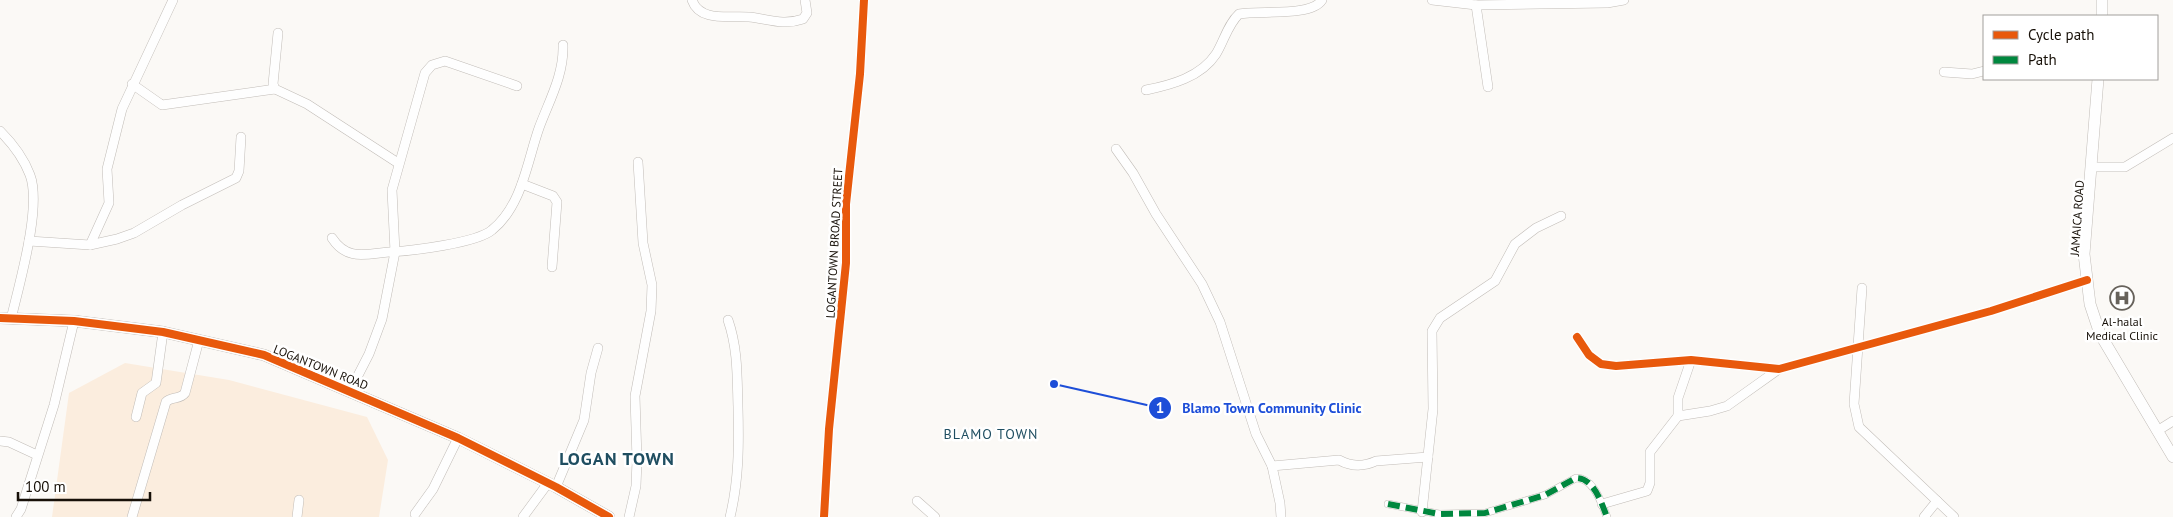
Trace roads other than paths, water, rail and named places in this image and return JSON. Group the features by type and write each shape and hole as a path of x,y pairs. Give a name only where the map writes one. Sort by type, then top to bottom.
{"street":[{"path":"90,245 109,203 107,180 109,156 122,109 132,84 164,22 173,0"},
{"path":"692,0 704,12 719,18 749,17 777,23 803,19 807,13 805,0"},
{"name":"LOGANTOWN BROAD STREET","path":"824,517 829,429 846,263 846,204 860,74 864,0"},
{"path":"1146,90 1181,81 1208,63 1239,14 1306,10 1317,6 1322,0"},
{"path":"1432,0 1476,4 1607,3 1624,0"},
{"path":"2102,0 2102,15"},
{"path":"1476,4 1488,87"},
{"path":"275,88 273,84 278,33"},
{"path":"332,238 343,252 353,254 394,252 467,240 492,231 511,207 522,184 539,128 558,79 563,59 563,45"},
{"path":"350,391 369,354 382,319 394,252 391,202 398,163 422,79 432,65 440,62 450,62 516,86"},
{"path":"1944,72 1972,74 1983,70"},
{"name":"JAMAICA ROAD","path":"2098,80 2084,254 2090,304 2100,334 2173,457"},
{"path":"132,84 162,105 275,88 307,104 398,163"},
{"path":"0,131 22,160 31,177 33,196 29,241 6,318"},
{"path":"29,241 90,245 134,233 182,205 232,182 239,171 241,137"},
{"path":"2092,167 2125,167 2173,138"},
{"path":"1116,148 1202,284 1227,340 1248,411 1272,466 1281,517"},
{"path":"629,517 636,486 638,460 635,396 650,311 652,285 643,243 638,162"},
{"path":"522,184 553,196 558,202 552,267"},
{"path":"1422,512 1433,409 1432,331 1435,324 1495,281 1515,244 1536,228 1560,216"},
{"path":"1678,416 1710,412 1727,406 1779,369 1857,346 1991,312 2086,280"},
{"path":"1862,288 1854,404 1859,426 1954,517"},
{"name":"LOGANTOWN ROAD","path":"6,318 74,322 163,332 264,355 458,438 552,485 609,517"},
{"path":"728,320 738,363 739,446 738,477 730,517"},
{"path":"16,517 21,509 54,404 74,322"},
{"path":"136,417 142,393 156,383 163,332"},
{"path":"1577,337 1589,355 1600,364 1616,366 1691,360 1779,369"},
{"path":"132,517 166,402 169,398 180,397 185,393 199,340"},
{"path":"523,517 552,485 584,420 591,373 598,348"},
{"path":"1602,504 1647,491 1650,483 1650,452 1678,416 1678,398 1691,360"},
{"path":"2156,431 2173,421"},
{"path":"415,514 440,478 458,438"},
{"path":"0,441 10,442 37,455"},
{"path":"1272,466 1339,460 1348,465 1368,465 1376,461 1428,457"},
{"path":"1388,504 1422,512 1458,516 1485,513 1545,495 1576,478 1585,479 1591,484 1607,517"},
{"path":"297,517 299,500"},
{"path":"917,501 935,517"},
{"path":"1924,517 1937,501"}],"place":[{"name":"Al-halal Medical Clinic","path":"2122,298"},
{"name":"Blamo Town Community Clinic","path":"1054,384"}],"district":[{"name":"BLAMO TOWN","path":"991,434"},
{"name":"LOGAN TOWN","path":"617,458"}]}
